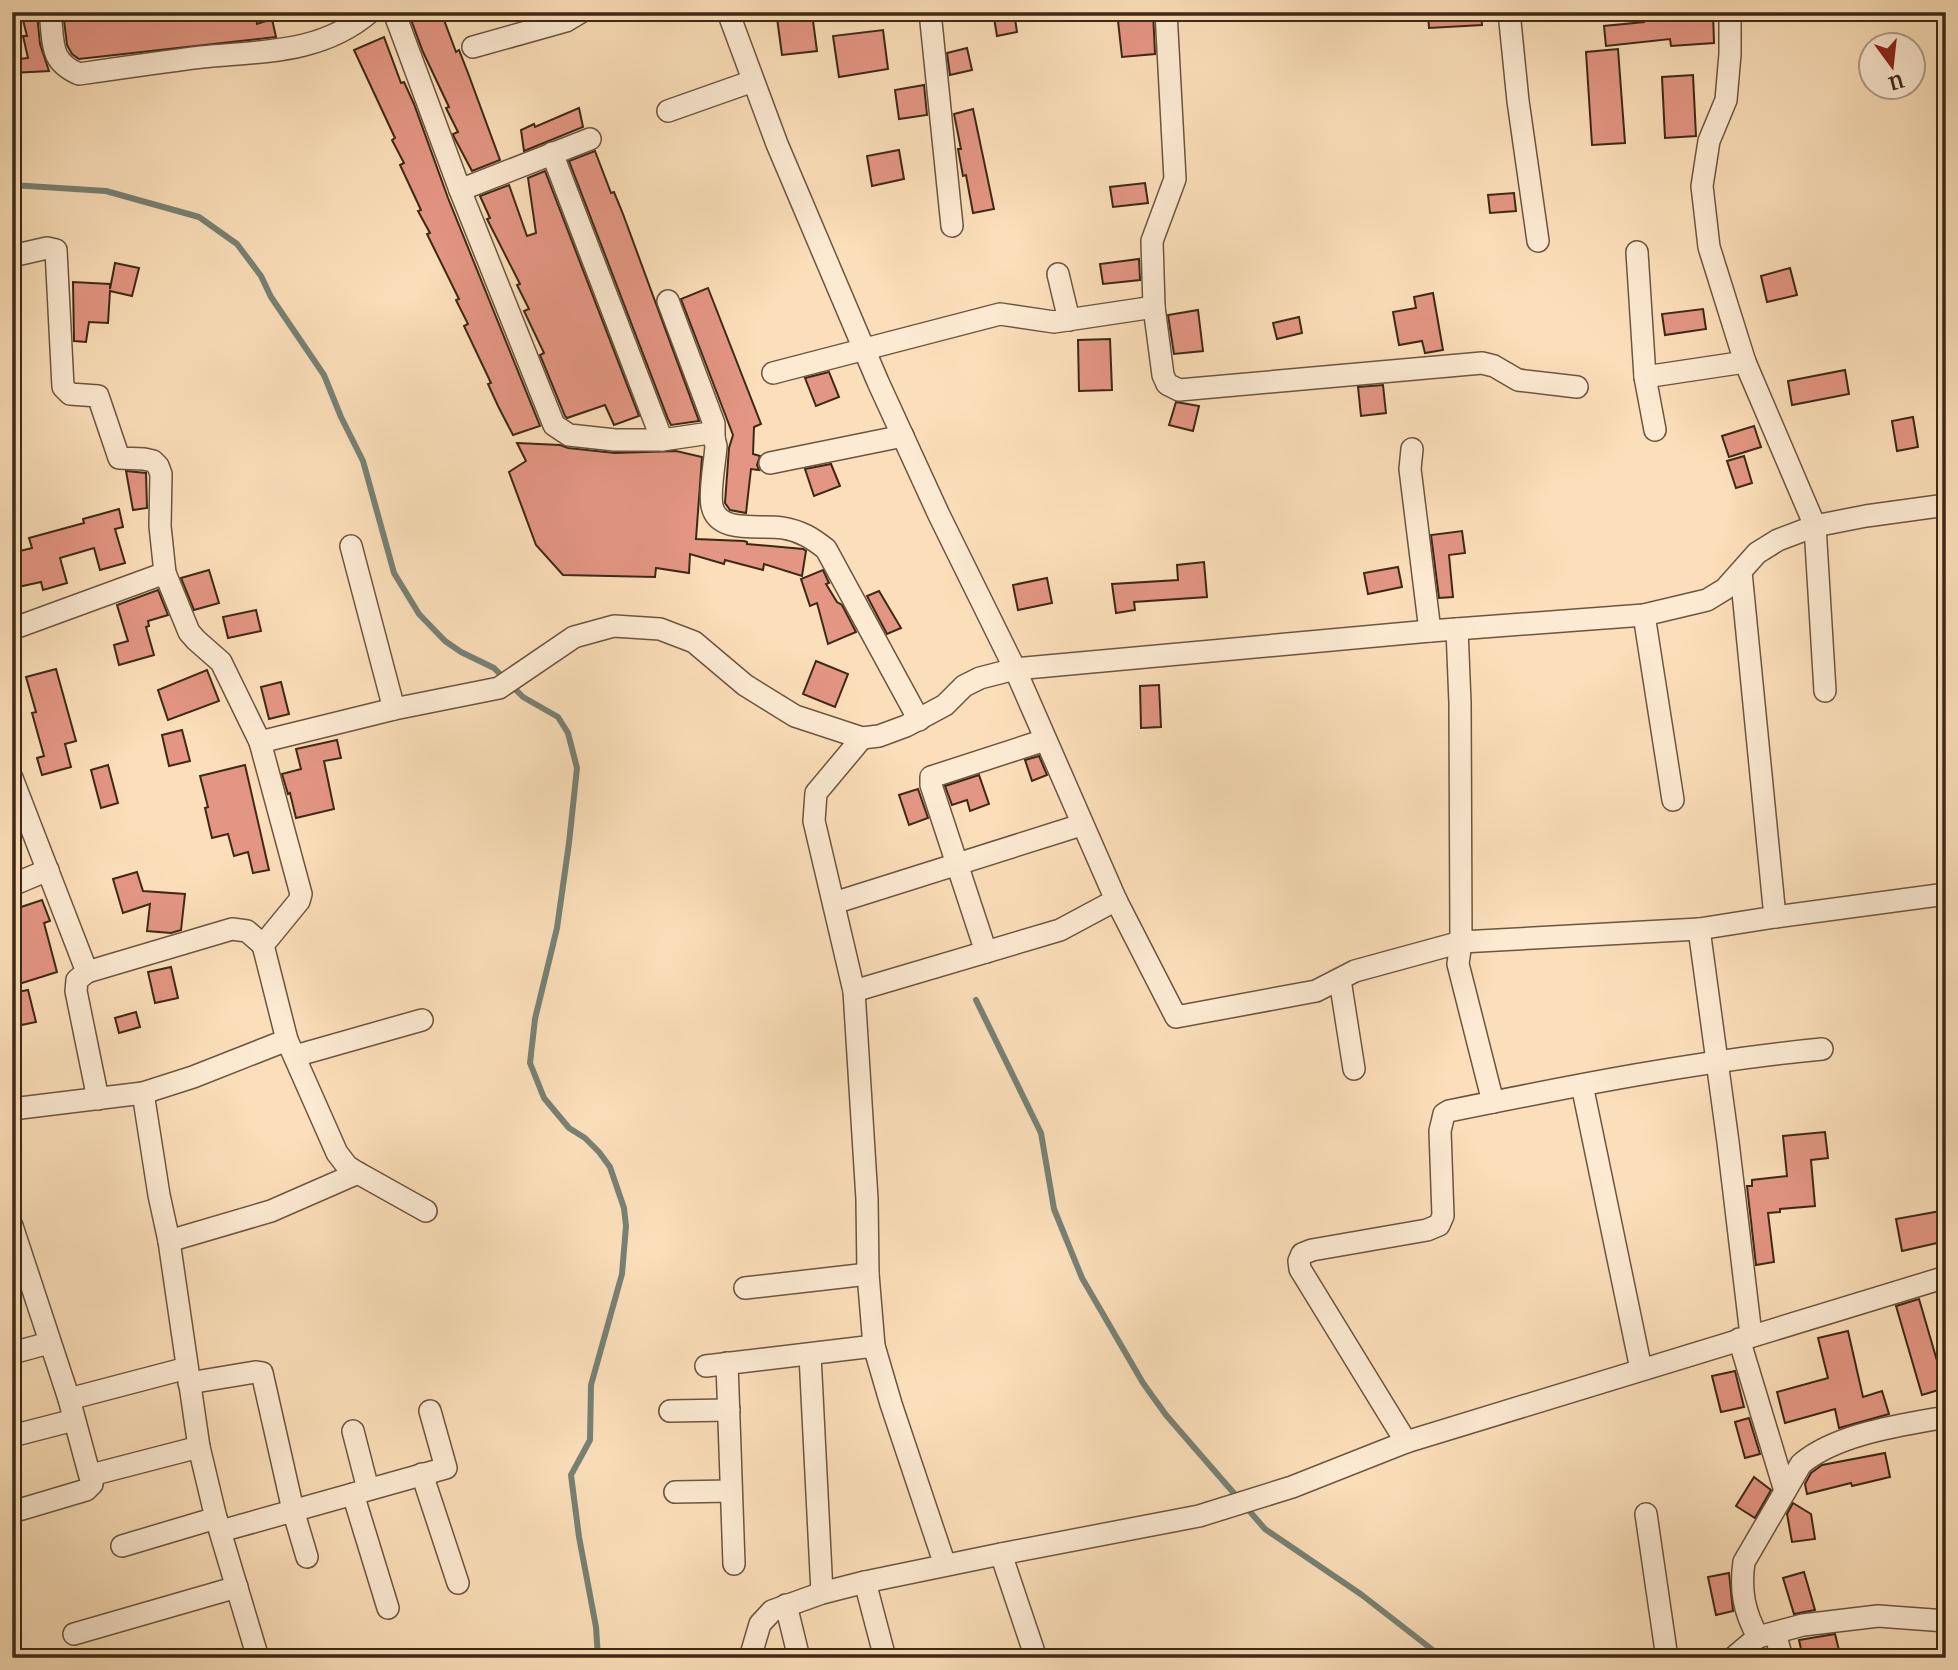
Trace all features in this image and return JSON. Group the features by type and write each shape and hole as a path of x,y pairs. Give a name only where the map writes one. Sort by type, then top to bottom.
{"street":[{"path":"50,12 55,53 64,68 79,74 200,57 296,48 338,34 370,12"},
{"path":"394,12 460,190 554,425 569,435 615,440 662,440 705,432 714,438"},
{"path":"473,47 566,21 581,12"},
{"path":"727,12 777,144 865,351 939,515 1015,669 1116,900 1175,1017 1316,991 1355,971 1461,942 1699,929 1946,894"},
{"path":"930,12 951,226"},
{"path":"1166,12 1175,180 1152,241 1154,307 1163,375 1167,384 1179,390 1482,363 1494,366 1518,380 1577,387"},
{"path":"1509,12 1518,101 1538,241"},
{"path":"1730,12 1726,100 1709,141 1702,186 1709,247 1745,362 1815,526 1825,691"},
{"path":"668,111 753,81"},
{"path":"460,190 590,139"},
{"path":"552,153 662,440"},
{"path":"12,256 47,248 56,250 63,387 69,394 98,396 119,458 144,459 153,461 158,466 161,474 160,526 165,573 189,632 221,662 260,742 301,894 299,901 263,945"},
{"path":"1637,252 1644,377 1655,430"},
{"path":"1058,274 1069,320"},
{"path":"668,301 714,424 716,446 711,505 717,517 730,525 783,528 808,534 826,550 919,720"},
{"path":"773,373 1000,314 1054,322 1154,307"},
{"path":"1644,377 1745,362"},
{"path":"770,463 903,436"},
{"path":"1412,449 1410,469 1430,631"},
{"path":"260,742 394,709 499,688 574,637 614,626 660,629 694,642 745,685 795,716 862,738 879,736 919,720 945,705 964,686 979,678 1015,669 1430,631 1644,615 1707,600 1725,589 1757,553 1778,540 1815,526 1946,505"},
{"path":"351,546 394,709"},
{"path":"1741,572 1775,917"},
{"path":"12,629 165,573"},
{"path":"1644,615 1673,800"},
{"path":"1457,629 1461,716 1461,942 1458,964 1493,1102"},
{"path":"862,738 816,793 814,821 854,991 874,1346 946,1565"},
{"path":"986,952 931,785 931,777 1045,740"},
{"path":"12,778 19,819 47,870 87,972"},
{"path":"834,903 1081,824"},
{"path":"12,885 47,870"},
{"path":"854,991 1060,930 1116,900"},
{"path":"98,1099 76,992 78,981 87,972 232,929 247,931 263,945 291,1048 337,1153 347,1166 426,1211"},
{"path":"1699,929 1717,1063 1745,1337 1785,1492"},
{"path":"1340,980 1354,1069"},
{"path":"12,1109 143,1093 291,1048 422,1020"},
{"path":"1406,1442 1300,1269 1298,1261 1302,1254 1312,1250 1427,1230 1439,1225 1443,1216 1440,1131 1442,1117 1449,1111 1583,1085 1822,1049"},
{"path":"1583,1085 1641,1369"},
{"path":"143,1093 169,1241 199,1447 258,1658"},
{"path":"169,1241 271,1211 358,1173"},
{"path":"12,1226 20,1277 49,1343 92,1484 86,1490 12,1512"},
{"path":"745,1288 869,1274"},
{"path":"750,1658 760,1624 772,1611 822,1593 946,1565 1199,1516 1273,1493 1406,1442 1946,1277"},
{"path":"12,1353 49,1343"},
{"path":"734,1564 729,1410 717,1364 874,1346"},
{"path":"810,1355 822,1593"},
{"path":"12,1436 71,1410 188,1376 262,1373 293,1510 307,1557"},
{"path":"670,1411 729,1410"},
{"path":"122,1546 293,1510 446,1468 430,1411"},
{"path":"1782,1658 1767,1635 1751,1624 1742,1596 1744,1562 1801,1464 1830,1446 1915,1422 1946,1417"},
{"path":"353,1431 360,1491 388,1608"},
{"path":"91,1475 199,1447"},
{"path":"422,1474 458,1583"},
{"path":"675,1492 732,1490"},
{"path":"1646,1514 1667,1658"},
{"path":"1001,1554 1036,1658"},
{"path":"865,1582 884,1658"},
{"path":"74,1634 237,1587"},
{"path":"786,1605 799,1658"},
{"path":"1733,1658 1767,1635 1832,1620 1878,1616 1946,1620"}],"building":[{"path":"63,12 256,12 257,24 272,19 276,37 79,59 67,45"},
{"path":"422,12 441,12 456,52 459,50 500,160 472,171 454,137 453,134 458,132 446,108 449,107 410,17"},
{"path":"993,12 1014,12 1017,32 997,36"},
{"path":"1117,12 1153,12 1155,54 1122,57"},
{"path":"1428,12 1481,12 1482,25 1429,28"},
{"path":"1643,12 1713,12 1714,43 1671,46 1670,39 1606,46 1604,26 1644,22"},
{"path":"812,13 817,51 782,55 777,18"},
{"path":"37,14 40,44 49,71 12,73 12,60 28,58 23,36 27,36 22,16"},
{"path":"883,30 888,69 839,77 833,36"},
{"path":"384,37 401,83 404,82 414,104 448,198 540,426 513,435 464,326 468,324 456,300 459,299 427,234 430,233 400,165 404,163 392,140 395,138 354,50"},
{"path":"967,48 972,70 950,75 947,53"},
{"path":"1618,49 1625,143 1592,145 1586,52"},
{"path":"1693,75 1696,136 1665,138 1662,77"},
{"path":"924,85 927,115 899,119 895,90"},
{"path":"579,108 583,127 524,151 521,130 534,124 535,127"},
{"path":"973,109 994,209 973,213 966,175 963,176 954,114"},
{"path":"899,150 904,179 872,186 867,156"},
{"path":"595,151 611,193 614,192 623,214 699,421 671,425 668,419 569,161"},
{"path":"545,171 639,416 614,425 605,405 567,418 565,416 540,355 544,353 524,311 529,309 517,285 520,284 487,219 490,218 480,196 509,185 527,236 536,233 528,178"},
{"path":"1145,183 1148,203 1113,207 1110,187"},
{"path":"1514,193 1516,211 1490,213 1488,195"},
{"path":"1139,259 1140,280 1103,284 1100,264"},
{"path":"115,263 139,268 132,296 110,291 108,323 89,322 86,342 74,341 73,282 110,284 110,289"},
{"path":"1790,268 1797,295 1767,302 1761,276"},
{"path":"708,288 761,424 754,427 753,454 760,456 757,465 759,470 751,469 746,513 730,510 725,503 729,448 733,435 681,299"},
{"path":"1433,293 1443,350 1425,353 1422,341 1399,345 1393,312 1416,308 1414,297"},
{"path":"1703,309 1706,329 1665,335 1662,314"},
{"path":"1198,310 1203,351 1174,354 1168,315"},
{"path":"1299,317 1302,333 1277,339 1273,323"},
{"path":"1110,339 1112,390 1079,391 1078,340"},
{"path":"1845,370 1849,394 1792,405 1788,381"},
{"path":"829,372 839,397 816,406 805,378"},
{"path":"1383,385 1386,413 1361,416 1358,387"},
{"path":"1176,402 1199,406 1193,431 1169,425"},
{"path":"1913,417 1918,447 1897,451 1892,421"},
{"path":"1754,426 1761,447 1729,457 1722,436"},
{"path":"517,443 560,445 615,453 676,451 702,457 696,539 744,541 747,544 803,549 806,551 802,576 764,564 763,570 725,560 724,564 690,554 689,573 656,568 655,577 563,575 536,545 509,472 526,461"},
{"path":"1744,456 1752,483 1736,488 1727,461"},
{"path":"831,464 840,486 814,496 805,469"},
{"path":"126,471 146,473 147,508 133,510"},
{"path":"119,509 123,527 115,529 125,563 100,570 94,548 60,558 67,583 43,590 41,582 18,587 12,553 32,548 29,538 84,523 83,519"},
{"path":"1462,531 1465,553 1449,555 1453,597 1439,598 1431,535"},
{"path":"1204,562 1207,597 1134,602 1135,610 1116,613 1112,584 1178,580 1177,565"},
{"path":"1398,567 1402,587 1368,594 1364,573"},
{"path":"209,570 219,603 194,610 181,578"},
{"path":"823,570 829,583 826,584 837,602 842,605 856,632 828,644 817,603 810,606 801,579"},
{"path":"1047,578 1052,603 1018,610 1013,585"},
{"path":"158,590 168,615 148,621 149,626 146,627 154,655 119,665 114,645 128,641 117,605"},
{"path":"879,591 901,628 887,634 867,596"},
{"path":"256,610 261,631 228,638 223,617"},
{"path":"816,661 848,674 835,707 803,694"},
{"path":"56,669 76,741 65,744 71,767 42,775 37,758 44,756 32,713 36,712 26,677"},
{"path":"207,670 219,701 168,720 158,690"},
{"path":"281,682 289,714 269,719 261,687"},
{"path":"1159,685 1161,727 1141,728 1140,686"},
{"path":"182,730 190,761 169,766 162,735"},
{"path":"337,740 341,758 324,761 334,809 296,818 282,774 301,769 296,749"},
{"path":"1039,756 1047,775 1032,781 1025,760"},
{"path":"108,765 118,803 101,808 91,770"},
{"path":"245,765 269,870 253,873 248,852 234,856 228,834 212,838 200,776"},
{"path":"979,775 989,804 970,811 967,800 952,805 945,786"},
{"path":"918,789 928,818 909,825 899,795"},
{"path":"137,872 143,891 185,894 181,930 171,933 147,931 150,904 123,913 113,879"},
{"path":"42,900 50,921 44,923 57,972 19,984 12,959 12,910"},
{"path":"171,967 178,998 155,1003 148,972"},
{"path":"28,990 36,1022 12,1027 12,993"},
{"path":"136,1012 140,1027 119,1033 115,1018"},
{"path":"1825,1132 1828,1158 1811,1160 1815,1206 1780,1209 1780,1212 1768,1213 1774,1262 1756,1265 1747,1186 1752,1186 1752,1180 1787,1176 1783,1136"},
{"path":"1946,1210 1946,1241 1902,1251 1896,1219"},
{"path":"1919,1299 1945,1388 1922,1395 1896,1306"},
{"path":"1848,1331 1863,1397 1882,1391 1889,1414 1839,1428 1835,1409 1785,1423 1777,1392 1828,1378 1818,1338"},
{"path":"1735,1371 1744,1407 1721,1412 1712,1376"},
{"path":"1749,1418 1760,1454 1745,1458 1735,1422"},
{"path":"1885,1453 1890,1477 1807,1494 1805,1484 1811,1473 1822,1465"},
{"path":"1754,1477 1771,1490 1755,1518 1736,1506"},
{"path":"1793,1503 1811,1514 1815,1539 1792,1542 1787,1514"},
{"path":"1804,1572 1815,1610 1794,1614 1783,1578"},
{"path":"1729,1573 1733,1611 1716,1615 1708,1577"},
{"path":"1835,1634 1841,1658 1803,1658 1799,1640"}],"waterway":[{"path":"12,185 106,191 199,217 237,244 261,276 271,297 324,375 363,461 394,573 419,614 445,641 494,668 523,697 558,717 568,733 577,768 569,843 557,928 535,1019 530,1063 544,1098 569,1128 585,1138 610,1167 624,1208 626,1226 622,1274 591,1385 590,1440 571,1475 579,1537 596,1627 598,1658"},
{"path":"976,1000 1041,1133 1054,1209 1082,1278 1143,1383 1166,1415 1265,1529 1362,1595 1443,1658"}]}
